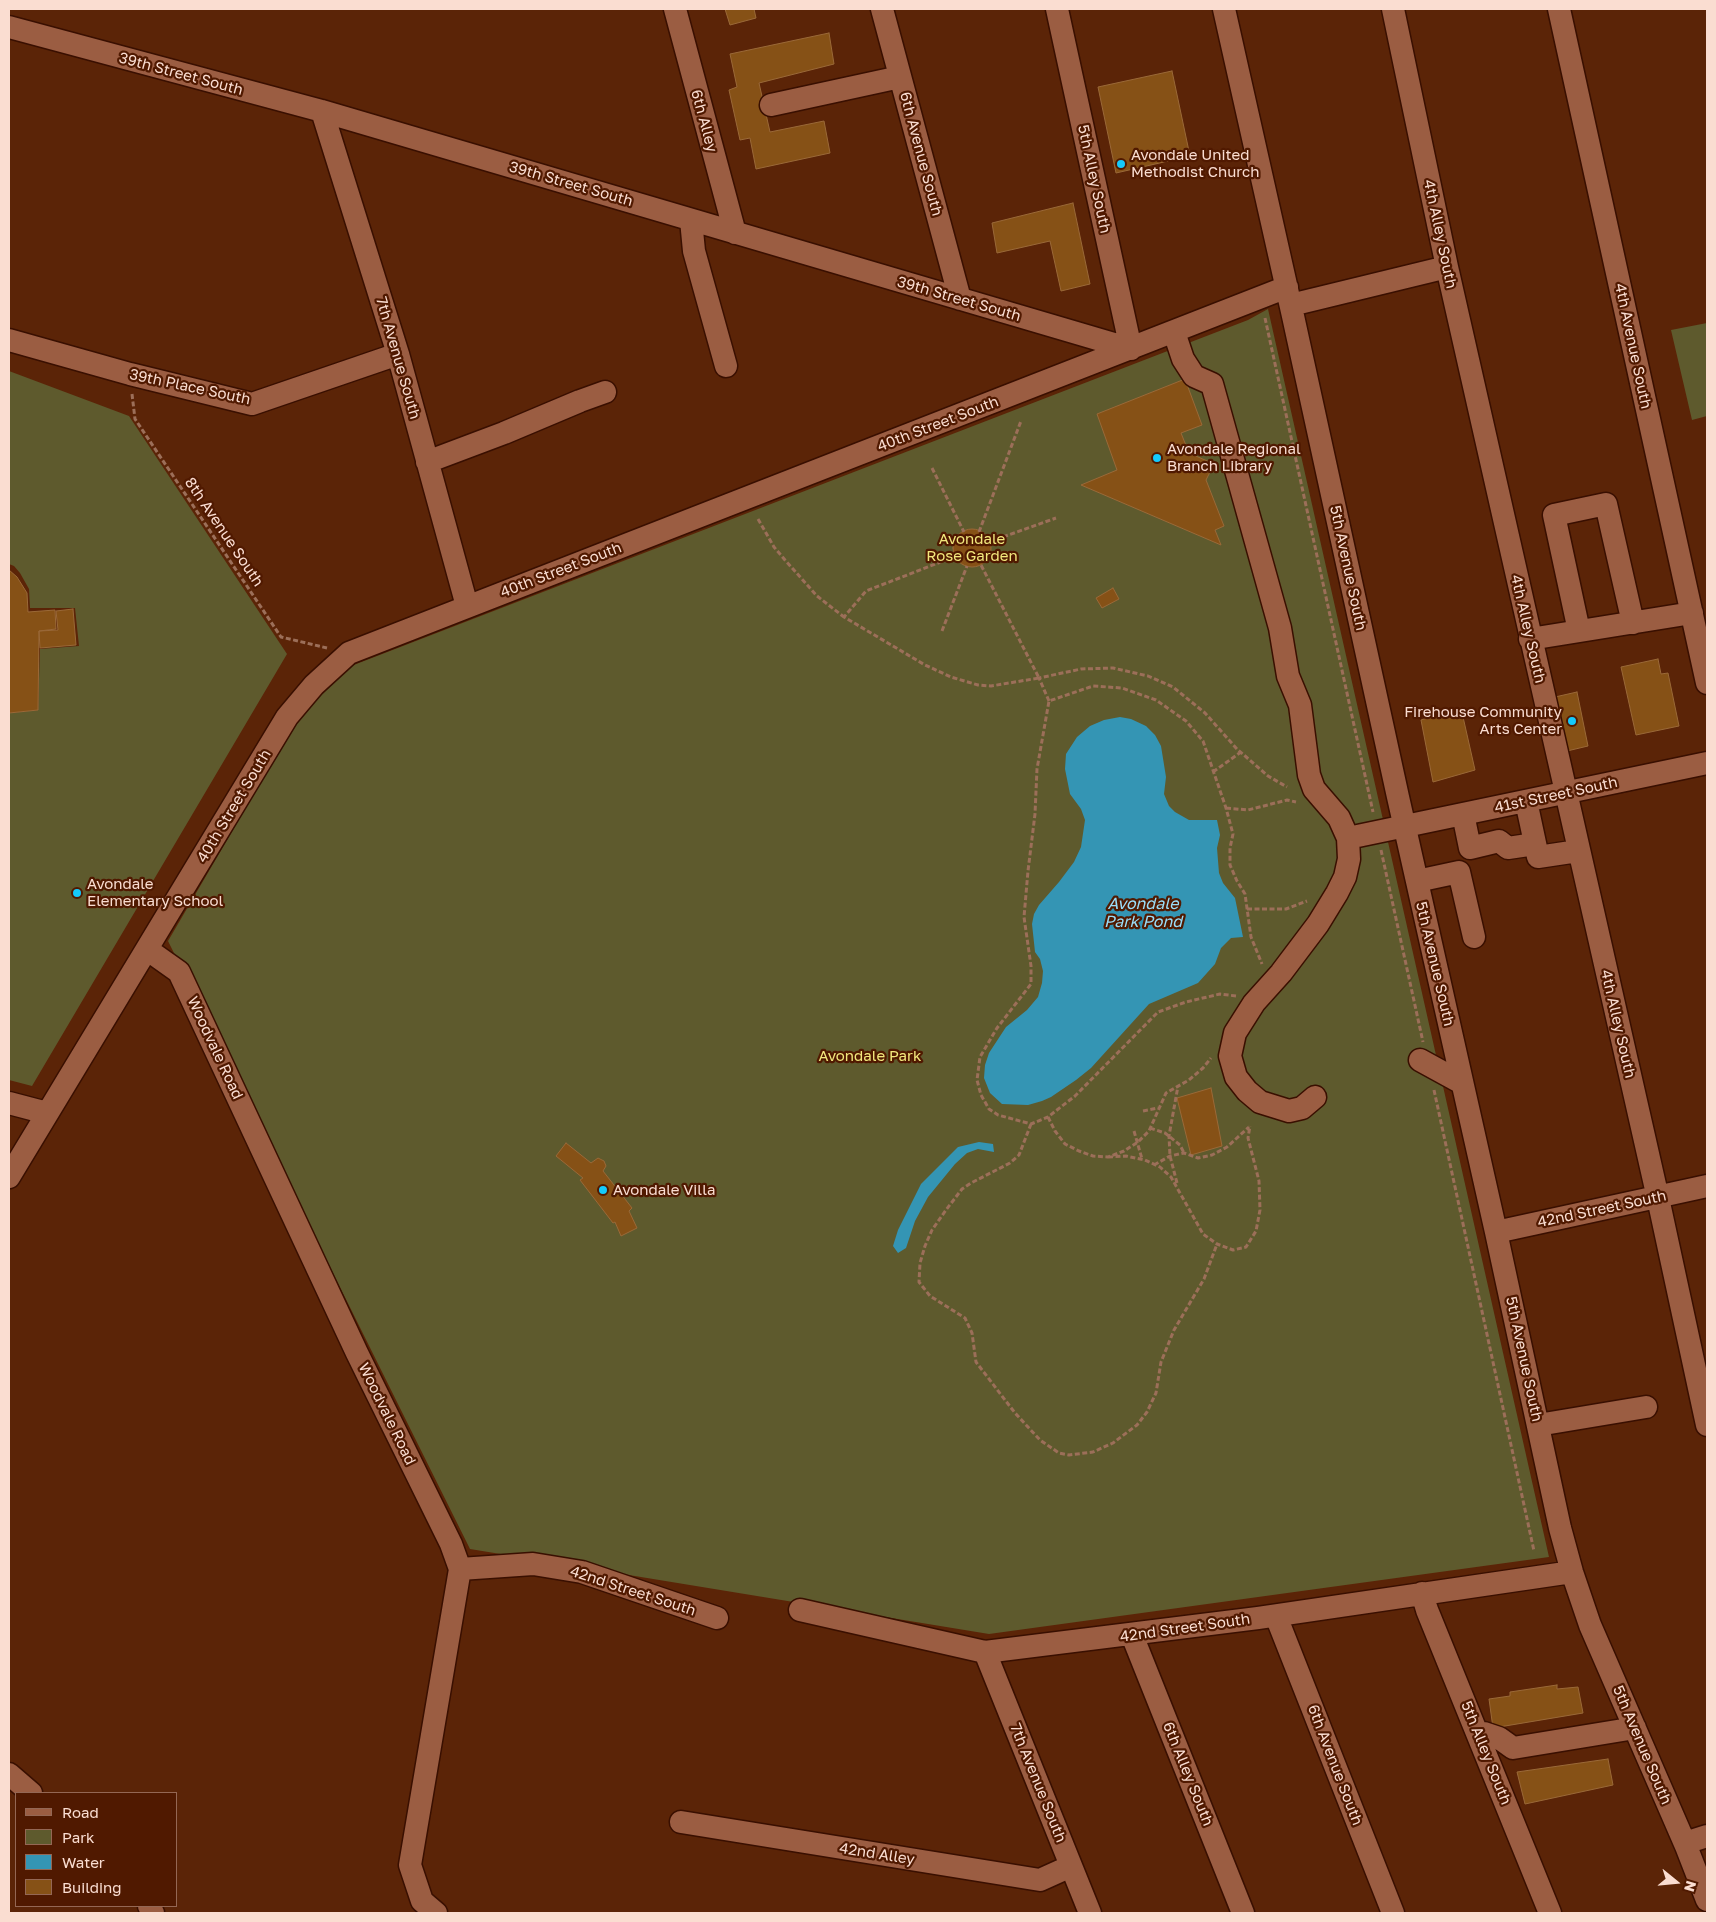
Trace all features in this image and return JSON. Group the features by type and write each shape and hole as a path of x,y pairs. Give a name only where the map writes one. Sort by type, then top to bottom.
{"street":[{"name":"6th Alley","path":"675,9 735,233"},
{"name":"6th Avenue South","path":"882,9 960,299"},
{"name":"5th Alley South","path":"1057,9 1131,349"},
{"name":"5th Avenue South","path":"1224,9 1560,1528 1572,1572 1590,1625 1685,1843 1707,1900"},
{"name":"4th Alley South","path":"1392,9 1447,267 1658,1198 1707,1425"},
{"name":"4th Avenue South","path":"1559,9 1707,683"},
{"name":"39th Street South","path":"9,27 322,111 1131,349"},
{"path":"771,105 900,77"},
{"name":"7th Avenue South","path":"322,111 398,354 467,606"},
{"path":"691,220 694,251 726,366"},
{"name":"40th Street South","path":"9,1177 148,950 287,717 314,685 349,653 1261,298 1289,296 1447,267"},
{"path":"1174,332 1183,359 1194,376 1212,384 1280,628 1288,676 1300,705 1309,774 1314,789 1339,818 1348,838 1349,859 1345,877 1321,933 1281,973 1249,1010 1235,1032 1230,1056 1236,1077 1247,1091 1260,1102 1289,1111 1302,1108 1315,1097"},
{"name":"39th Place South","path":"9,340 130,374 252,404 398,354"},
{"path":"427,462 605,392"},
{"path":"1579,631 1554,515 1606,504 1633,623"},
{"path":"1530,638 1692,613"},
{"name":"41st Street South","path":"1348,838 1707,763"},
{"path":"1526,801 1538,857 1578,851"},
{"path":"1463,814 1470,848"},
{"path":"1474,937 1459,872 1465,854 1470,848 1499,841 1508,848 1535,844"},
{"path":"1417,881 1459,872"},
{"name":"Woodvale Road","path":"148,950 180,972 357,1353 450,1544 460,1569"},
{"path":"1424,1062 1462,1083"},
{"path":"9,1103 47,1113"},
{"name":"42nd Street South","path":"1496,1232 1707,1186"},
{"path":"1538,1425 1646,1407"},
{"name":"42nd Street South","path":"460,1569 533,1564 582,1572 717,1618"},
{"path":"436,1913 422,1901 410,1866 460,1569"},
{"name":"42nd Street South","path":"800,1610 985,1652 1276,1616 1572,1572"},
{"name":"5th Alley South","path":"1422,1593 1427,1610 1550,1913"},
{"name":"6th Avenue South","path":"1276,1616 1393,1913"},
{"name":"6th Alley South","path":"1132,1635 1243,1913"},
{"name":"7th Avenue South","path":"985,1652 1090,1913"},
{"path":"1478,1734 1499,1738 1513,1748 1635,1728"},
{"path":"1495,1777 1513,1748"},
{"path":"9,1774 30,1792"},
{"name":"42nd Alley","path":"681,1822 1040,1880 1071,1866"},
{"path":"1685,1843 1707,1836"}],"path":[{"path":"1261,298 1377,832 1424,1062 1534,1551"},
{"name":"8th Avenue South","path":"130,374 136,419 281,637 349,653"},
{"path":"979,532 1021,421"},
{"path":"932,468 964,532"},
{"path":"989,542 1056,518"},
{"path":"758,519 774,547 817,596 844,617 925,665 951,677 978,685 991,686 1081,669 1113,668 1148,676 1174,687 1205,713 1241,752 1268,776 1286,787"},
{"path":"844,617 866,590 956,556"},
{"path":"981,565 1039,678 1048,701 1037,769 1036,814 1024,917 1031,966 1031,984 997,1028 980,1058 977,1080 981,1095 989,1109 998,1115 1031,1124 1048,1117 1075,1096 1158,1012 1186,1002 1220,994 1239,997"},
{"path":"942,631 967,566"},
{"path":"1048,701 1093,686 1122,688 1156,700 1186,720 1203,741 1233,834 1230,848 1230,865 1237,881 1246,894 1251,937 1264,968"},
{"path":"1213,772 1241,752"},
{"path":"1226,808 1248,810 1287,800 1296,802"},
{"path":"1248,909 1286,909 1307,901 1313,896"},
{"path":"1108,1157 1124,1151 1138,1142 1150,1128 1166,1093 1190,1080 1203,1068 1212,1055"},
{"path":"1177,1187 1170,1156 1169,1136 1178,1086"},
{"path":"1143,1111 1158,1108"},
{"path":"1048,1117 1055,1131 1066,1144 1086,1154 1108,1157 1126,1156 1154,1164 1171,1177 1203,1234 1217,1244 1233,1250 1246,1248 1256,1231 1260,1210 1259,1181 1248,1138 1250,1126 1227,1148 1212,1155 1198,1158 1184,1153 1170,1156 1154,1164"},
{"path":"1031,1124 1019,1155 1010,1163 962,1189 946,1210 932,1230 925,1246 920,1263 919,1282 930,1296 965,1318 972,1333 976,1362 1015,1412 1040,1440 1059,1453 1069,1455 1092,1452 1113,1443 1137,1425 1147,1412 1156,1393 1161,1362 1174,1330 1204,1279 1217,1244"},
{"path":"1150,1128 1165,1132 1180,1145 1184,1153"},
{"path":"1134,1130 1142,1160"}],"green space":[{"name":"Avondale Park","path":"1268,309 1549,1557 989,1634 470,1549 168,941 299,717 351,666 1248,320"},
{"path":"1707,323 1707,416 1692,420 1671,330"},
{"name":"Avondale Elementary School","path":"9,371 129,416 287,654 32,1086 9,1080 9,713 38,710 40,649 79,646 75,608 30,608 29,589 20,573 14,566 9,564"}],"water":[{"name":"Avondale Park Pond","path":"1120,717 1131,719 1146,726 1155,735 1161,746 1166,777 1164,794 1169,806 1189,820 1217,820 1220,835 1217,848 1219,873 1223,883 1235,898 1243,937 1231,938 1221,948 1215,964 1198,983 1149,1004 1091,1068 1076,1080 1042,1101 1028,1105 1002,1104 990,1093 984,1078 985,1065 989,1053 1006,1027 1027,1010 1038,997 1043,971 1040,959 1035,952 1032,924 1034,914 1039,905 1074,862 1081,847 1085,820 1081,809 1070,794 1065,769 1066,754 1077,737 1090,726 1104,720"},
{"path":"979,1142 993,1144 994,1152 978,1149 967,1153 955,1164 928,1197 915,1221 906,1248 898,1253 893,1246 898,1230 921,1184 958,1147"}],"building":[{"path":"725,9 754,9 756,18 730,25"},
{"path":"829,33 834,64 759,83 770,132 824,121 830,153 756,169 750,138 740,140 729,90 737,87 730,54"},
{"path":"1172,71 1190,156 1116,173 1098,87"},
{"path":"1073,203 1090,284 1061,291 1050,241 997,253 992,223"},
{"name":"Avondale Regional Branch Library","path":"1185,379 1202,425 1181,433 1189,453 1214,464 1206,480 1224,526 1215,530 1221,545 1081,485 1117,470 1097,414"},
{"path":"972,529 985,535 991,548 985,561 972,567 959,561 953,548 959,535"},
{"path":"9,570 17,577 27,593 28,612 55,610 56,629 39,631 38,710 9,713"},
{"path":"1113,588 1119,599 1102,608 1096,598"},
{"path":"73,609 76,645 40,648 39,631 58,630 56,611"},
{"path":"1658,659 1661,674 1668,673 1679,726 1636,735 1621,667"},
{"name":"Firehouse Community Arts Center","path":"1577,692 1588,746 1567,751 1555,697"},
{"path":"1461,708 1475,770 1433,782 1421,720"},
{"path":"1211,1088 1222,1146 1191,1155 1177,1098"},
{"name":"Avondale Villa","path":"566,1143 591,1163 598,1158 604,1161 606,1166 603,1171 632,1208 629,1211 637,1228 621,1236 615,1222 613,1223 580,1180 583,1178 556,1156"},
{"path":"1557,1685 1557,1689 1578,1687 1583,1713 1493,1728 1489,1699 1510,1696 1510,1692"},
{"path":"1608,1759 1613,1785 1525,1804 1517,1772"}],"place":[{"name":"Avondale United Methodist Church","path":"1121,164"},
{"name":"Avondale Regional Branch Library","path":"1157,458"},
{"name":"Firehouse Community Arts Center","path":"1572,721"},
{"name":"Avondale Elementary School","path":"77,893"},
{"name":"Avondale Villa","path":"603,1190"}],"park label":[{"name":"Avondale Rose Garden","path":"972,548"}]}
